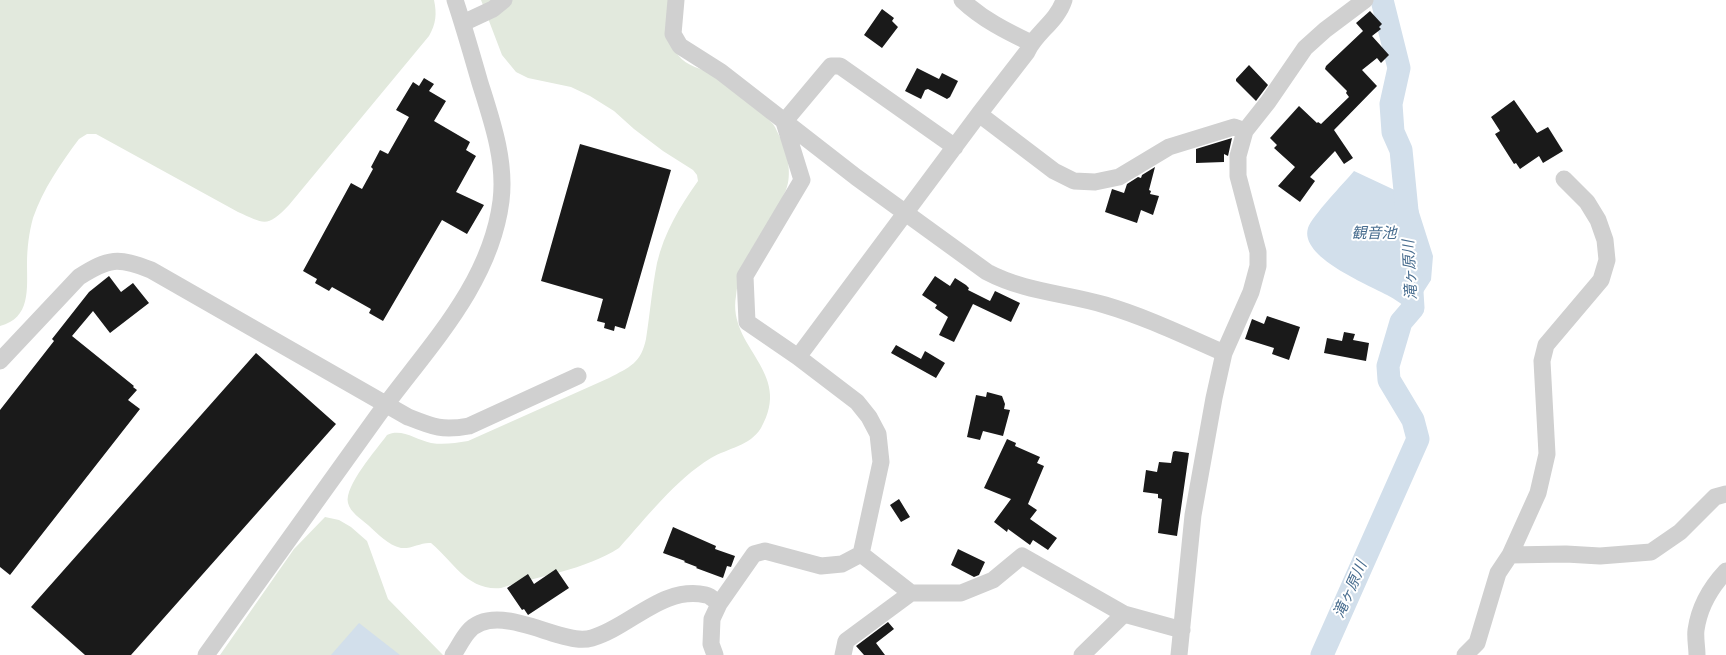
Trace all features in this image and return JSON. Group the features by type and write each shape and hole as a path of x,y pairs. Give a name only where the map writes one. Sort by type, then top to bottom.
{"street":[{"path":"206,655 386,403 472,287 487,258 501,201 502,172 497,142 455,0"},
{"path":"462,22 493,9 504,0"},
{"path":"676,0 673,34 680,46 721,72 784,122 987,272 1006,282 1104,305 1137,316 1224,353"},
{"path":"962,0 973,11 996,26 1031,43"},
{"path":"798,357 978,114 1027,52 1031,43 1046,29 1064,0"},
{"path":"1179,655 1193,515 1214,398 1224,353 1251,292 1258,266 1258,252 1238,176 1238,156 1245,131 1268,102 1305,48 1325,30 1365,0"},
{"path":"784,122 831,66 840,66 955,147"},
{"path":"978,114 1054,171 1074,181 1095,182 1119,177 1169,147 1234,127 1245,131"},
{"path":"715,655 711,644 712,619 719,604 754,554 765,551 821,566 842,564 861,554 881,462 878,434 869,417 857,402 798,357 747,322 744,276 802,180 784,122"},
{"path":"1465,655 1477,643 1498,573 1510,556 1538,493 1547,454 1542,361 1546,345 1601,280 1606,260 1605,240 1598,220 1587,202 1564,179"},
{"path":"0,361 79,277 95,267 110,261 128,261 151,270 408,416 434,427 451,430 469,426 578,376"},
{"path":"1510,556 1566,554 1600,556 1651,552 1680,532 1715,497 1726,494"},
{"path":"861,554 911,593"},
{"path":"843,655 846,641 911,593 961,593 993,580 1022,556 1124,614 1182,630"},
{"path":"1697,655 1696,630 1702,606 1715,583 1726,572"},
{"path":"453,655 468,632 477,624 490,619 505,620 574,639 591,638 604,633 659,602 682,594 708,595 719,604"},
{"path":"1082,655 1124,614"}],"shaded area":[{"path":"0,0 434,0 436,14 429,36 289,205 276,217 265,222 238,212 96,134 87,134 79,139 53,177 37,207 33,218 30,229 27,258 27,292 22,309 10,322 0,326"},
{"path":"481,0 669,0 678,55 690,65 719,78 726,83 773,124 783,145 789,171 788,184 782,199 743,266 736,296 736,314 741,331 758,360 770,391 769,408 761,428 745,443 711,458 685,477 673,488 619,548 606,556 562,572 501,588 489,588 470,580 431,543 409,548 401,548 387,542 356,515 349,506 348,496 351,487 362,468 387,435 393,433 404,434 425,442 436,444 450,444 468,441 609,378 623,371 634,363 641,354 646,339 655,272 660,252 668,230 698,181 697,175 693,170 663,151 634,129 614,111 590,96 571,87 528,78 516,72 502,55"},
{"path":"325,517 339,520 351,527 367,541 388,599 443,655 220,655 294,549"}],"water":[{"name":"観音池","path":"1354,171 1401,193 1411,187 1433,256 1431,280 1413,308 1410,309 1337,268 1324,259 1314,249 1308,239 1308,228 1311,223"},
{"path":"359,623 400,655 331,655"}],"building":[{"path":"882,9 894,18 892,21 898,27 882,48 864,35"},
{"path":"1370,11 1382,24 1379,27 1381,29 1372,36 1389,55 1381,63 1377,58 1362,70 1377,86 1334,130 1353,158 1344,164 1335,151 1310,177 1315,181 1300,202 1278,186 1295,167 1274,148 1277,145 1270,138 1299,106 1317,123 1318,122 1321,124 1349,97 1346,93 1347,91 1325,69 1326,66 1363,31 1356,23"},
{"path":"1249,65 1268,85 1256,101 1236,81 1236,79"},
{"path":"917,68 939,79 942,73 958,81 950,97 947,99 928,89 925,90 921,99 905,91"},
{"path":"424,78 434,84 429,91 446,101 434,121 470,142 466,150 476,156 456,192 484,205 467,234 442,220 383,321 369,313 371,309 332,287 329,291 315,283 317,279 303,271 351,183 362,189 373,169 371,167 380,150 388,154 409,117 396,110 413,82 419,86"},
{"path":"1514,100 1537,133 1548,127 1563,151 1543,163 1539,156 1520,169 1516,163 1514,164 1495,134 1500,131 1491,117"},
{"path":"1232,138 1228,156 1224,154 1224,162 1196,163 1196,149"},
{"path":"580,144 671,170 625,329 615,326 614,331 604,328 605,323 597,321 603,299 541,281"},
{"path":"1155,167 1149,190 1151,191 1150,194 1159,196 1153,215 1141,210 1137,223 1105,212 1112,189 1124,193 1127,184 1138,177 1141,178 1142,175"},
{"path":"109,276 121,292 133,283 149,303 110,333 93,311 72,336 134,386 133,387 137,390 128,400 140,409 10,575 0,567 0,410 54,341 52,339 89,292"},
{"path":"935,276 950,286 955,278 966,285 969,288 968,290 990,301 995,291 1020,303 1011,322 973,304 954,342 939,335 948,317 935,308 937,305 922,295"},
{"path":"1267,316 1300,327 1289,360 1272,354 1274,348 1245,339 1252,319 1264,324"},
{"path":"1344,332 1355,334 1353,340 1369,343 1366,361 1324,353 1327,338 1342,341"},
{"path":"896,345 921,359 925,351 945,363 936,378 891,353"},
{"path":"256,353 336,424 131,655 85,655 31,607"},
{"path":"987,392 1002,396 1005,404 1004,409 1010,410 1003,436 983,431 980,440 967,437 976,395 986,397"},
{"path":"1007,439 1016,443 1015,446 1040,457 1037,463 1044,466 1028,504 1037,510 1030,519 1057,538 1048,550 1033,540 1030,545 1008,529 1007,532 994,522 1011,499 984,488"},
{"path":"1173,452 1189,453 1177,536 1158,533 1162,499 1158,498 1158,494 1143,492 1146,470 1157,472 1159,462 1171,463"},
{"path":"899,499 910,517 901,522 890,505"},
{"path":"673,527 716,546 715,549 735,556 731,567 727,566 723,578 663,553"},
{"path":"958,549 985,562 979,575 974,577 951,565"},
{"path":"556,569 569,588 528,615 524,609 522,610 507,588 528,574 534,584"},
{"path":"888,622 894,629 876,643 885,655 864,655 856,646"}],"waterway":[{"name":"滝ヶ原川","path":"1382,0 1399,68 1391,104 1393,132 1401,150 1408,221"},
{"name":"滝ヶ原川","path":"1322,655 1418,439 1413,420 1389,380 1388,366 1401,322 1413,308 1411,276"}]}
